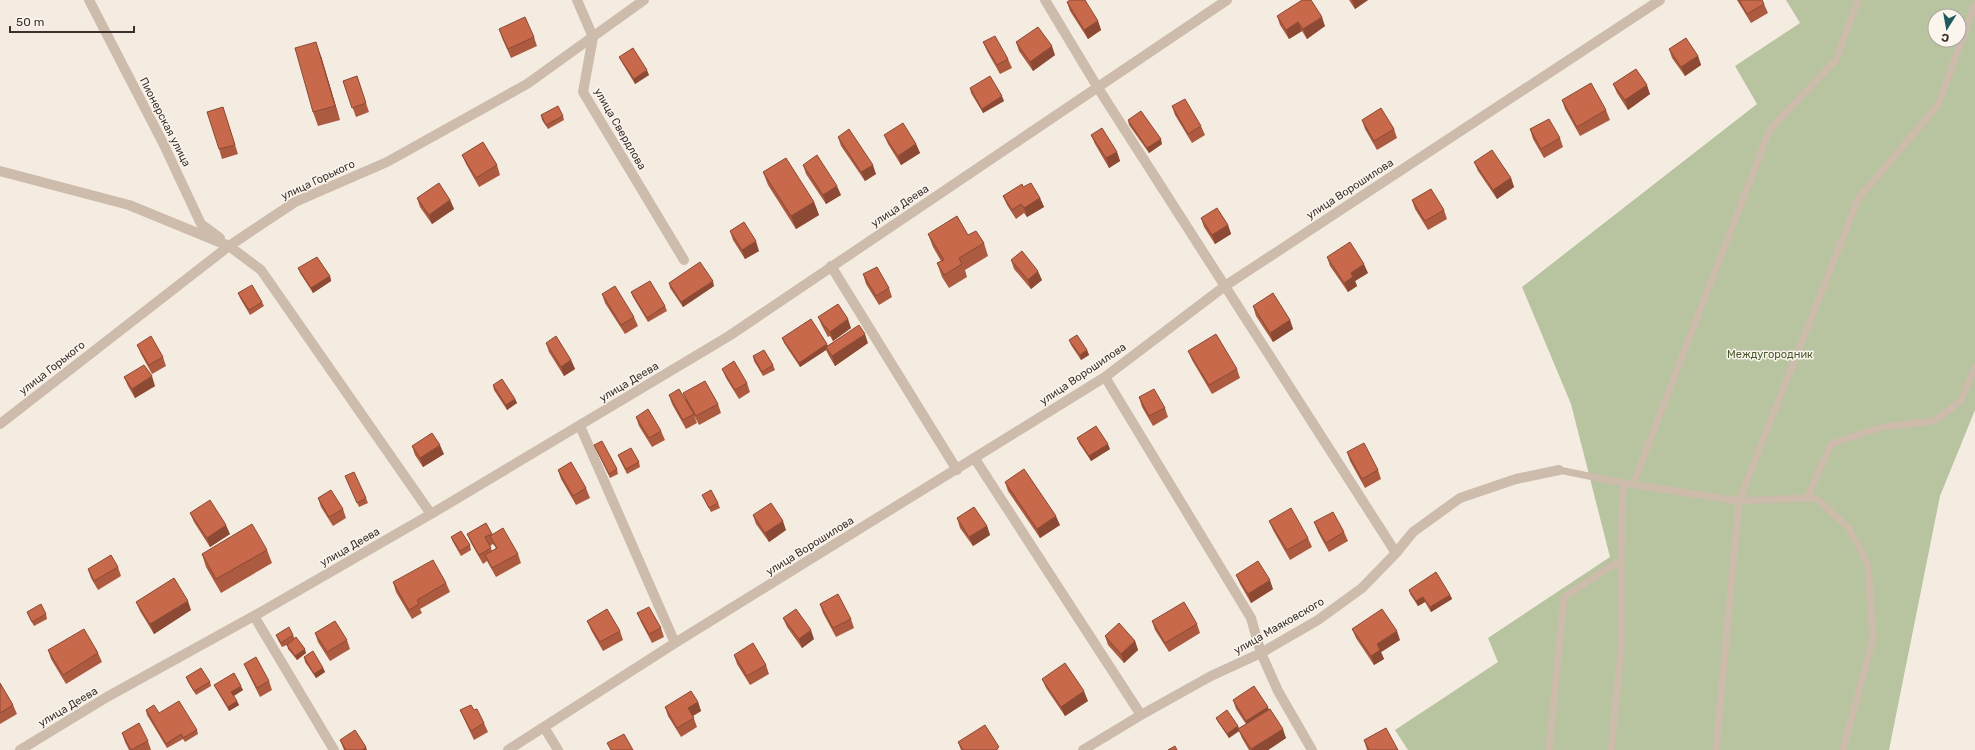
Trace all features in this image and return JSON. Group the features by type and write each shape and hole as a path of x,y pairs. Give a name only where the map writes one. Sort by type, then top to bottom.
{"street":[{"name":"Пионерская улица","path":"88,0 163,143 201,224 229,246"},
{"path":"577,0 593,37"},
{"name":"улица Горького","path":"0,424 229,246 295,202 387,162 528,84 644,0"},
{"path":"1045,0 1098,88 1396,553"},
{"name":"улица Деева","path":"20,750 107,697 254,616 431,514 729,336 1227,0"},
{"name":"улица Ворошилова","path":"508,750 675,643 975,459 1105,377 1225,286 1660,0"},
{"name":"улица Свердлова","path":"593,37 583,92 684,260"},
{"path":"0,171 129,204 229,246 261,270 431,514"},
{"path":"831,266 957,470"},
{"path":"1105,377 1251,618 1261,653 1278,691 1312,750"},
{"path":"580,426 675,643"},
{"path":"975,459 1141,715"},
{"name":"улица Маяковского","path":"1083,750 1141,715 1211,676 1261,653 1318,620 1362,588 1396,553 1413,532 1460,498 1516,479 1559,470"},
{"path":"254,616 334,750"},
{"path":"544,727 558,750"}],"lane":[{"path":"1633,484 1770,129 1836,60 1858,0"},
{"path":"1716,750 1739,502 1858,199 1938,105 1975,6"},
{"path":"1807,498 1831,444 1882,427 1934,421 1961,401 1975,367"},
{"path":"1559,470 1623,483 1739,502 1807,498 1817,499 1849,528 1868,565 1873,639 1843,750"},
{"path":"1611,750 1621,650 1623,483"},
{"path":"1549,750 1564,597 1621,560"}],"green space":[{"name":"Междугородник","path":"1786,0 1975,0 1975,410 1940,496 1889,750 1408,750 1395,730 1498,662 1488,638 1610,557 1571,404 1522,287 1757,104 1735,66 1800,23"}],"building":[{"path":"1070,0 1085,0 1098,21 1084,30 1067,2"},
{"path":"1302,0 1311,0 1322,17 1303,29 1298,22 1286,30 1277,16"},
{"path":"1739,0 1762,0 1764,4 1747,14"},
{"path":"525,17 534,37 508,49 499,29"},
{"path":"1038,27 1052,46 1030,62 1016,42"},
{"path":"995,36 1008,59 997,65 983,42"},
{"path":"1686,38 1698,56 1681,67 1669,49"},
{"path":"316,42 335,106 313,112 295,48"},
{"path":"633,48 647,70 634,79 619,57"},
{"path":"1636,69 1647,85 1625,100 1613,84"},
{"path":"357,76 366,103 352,108 343,81"},
{"path":"990,76 1002,96 982,109 970,88"},
{"path":"1591,83 1606,110 1577,127 1562,100"},
{"path":"1185,99 1201,126 1188,134 1172,106"},
{"path":"558,106 563,116 546,125 541,115"},
{"path":"223,107 235,145 219,149 207,112"},
{"path":"1381,108 1394,129 1374,141 1362,120"},
{"path":"1141,111 1161,139 1147,148 1128,120"},
{"path":"1549,119 1560,138 1541,149 1530,129"},
{"path":"903,123 916,144 898,156 884,135"},
{"path":"1102,128 1117,152 1106,158 1091,135"},
{"path":"849,129 873,165 861,172 838,137"},
{"path":"483,142 497,165 476,178 462,155"},
{"path":"1492,150 1511,178 1493,190 1474,162"},
{"path":"817,155 837,186 823,195 803,165"},
{"path":"786,158 814,202 791,216 763,172"},
{"path":"439,183 450,200 429,215 417,198"},
{"path":"1031,183 1040,198 1024,208 1021,204 1012,210 1003,196 1022,184 1023,187"},
{"path":"1431,189 1444,210 1425,221 1412,200"},
{"path":"1217,208 1228,225 1212,235 1201,218"},
{"path":"957,216 968,235 976,231 984,243 959,258 962,264 944,275 937,263 944,260 928,234"},
{"path":"744,222 756,241 742,250 730,231"},
{"path":"1350,242 1364,264 1351,273 1353,277 1344,283 1327,257"},
{"path":"1022,251 1038,271 1028,280 1011,260"},
{"path":"317,257 330,276 311,288 298,268"},
{"path":"700,262 713,281 681,302 669,283"},
{"path":"877,267 889,288 876,296 863,274"},
{"path":"650,281 665,306 647,318 631,292"},
{"path":"252,285 262,302 249,310 238,293"},
{"path":"615,286 634,317 621,325 602,294"},
{"path":"1273,293 1290,320 1270,333 1253,306"},
{"path":"838,304 848,319 830,332 818,317"},
{"path":"811,319 827,344 799,363 782,338"},
{"path":"859,325 865,334 832,356 826,347"},
{"path":"1216,334 1237,369 1209,385 1188,351"},
{"path":"1077,335 1087,350 1080,355 1069,340"},
{"path":"151,336 163,357 149,365 137,345"},
{"path":"556,336 571,360 561,367 546,343"},
{"path":"764,350 773,365 762,372 753,356"},
{"path":"734,361 747,383 735,390 722,369"},
{"path":"144,365 152,376 132,389 124,377"},
{"path":"502,379 515,399 506,405 493,385"},
{"path":"705,381 718,404 696,416 683,393"},
{"path":"679,389 694,414 683,420 669,395"},
{"path":"1154,389 1165,408 1149,416 1139,397"},
{"path":"648,409 661,431 649,438 636,417"},
{"path":"1096,426 1108,444 1089,456 1077,438"},
{"path":"432,433 440,445 420,458 412,446"},
{"path":"602,441 617,469 609,474 594,445"},
{"path":"1364,443 1378,470 1362,479 1347,452"},
{"path":"631,448 639,462 626,469 618,455"},
{"path":"571,462 586,488 573,496 558,470"},
{"path":"1024,469 1056,516 1037,529 1005,482"},
{"path":"354,472 366,498 357,503 345,476"},
{"path":"331,490 343,509 329,517 318,498"},
{"path":"711,490 718,503 709,508 702,495"},
{"path":"210,500 226,525 207,538 190,513"},
{"path":"771,503 783,521 765,533 753,515"},
{"path":"974,507 987,526 969,537 957,518"},
{"path":"1291,508 1308,538 1287,550 1269,521"},
{"path":"1333,512 1344,532 1326,543 1314,522"},
{"path":"486,523 492,534 485,537 491,548 479,555 467,534"},
{"path":"252,524 267,550 216,579 202,554"},
{"path":"503,528 518,554 492,568 485,555 497,548 490,536"},
{"path":"461,531 470,545 460,551 451,537"},
{"path":"111,555 118,567 94,581 88,569"},
{"path":"433,560 446,583 417,600 419,604 409,610 393,582"},
{"path":"1258,561 1270,580 1248,594 1236,575"},
{"path":"1436,572 1450,595 1430,607 1423,597 1416,601 1409,590"},
{"path":"174,578 188,601 150,624 136,602"},
{"path":"838,594 851,619 833,628 820,604"},
{"path":"1184,602 1197,624 1165,643 1152,621"},
{"path":"41,604 46,614 32,622 27,612"},
{"path":"649,607 661,628 649,634 637,613"},
{"path":"607,609 620,631 600,642 587,621"},
{"path":"796,609 811,630 799,639 783,618"},
{"path":"1382,609 1397,631 1377,644 1380,650 1371,656 1352,629"},
{"path":"335,621 347,640 327,652 315,633"},
{"path":"1119,623 1135,641 1121,654 1105,636"},
{"path":"289,627 293,635 281,643 276,635"},
{"path":"84,629 98,653 63,675 48,650"},
{"path":"296,637 305,649 295,656 287,645"},
{"path":"753,643 766,665 747,676 734,655"},
{"path":"313,651 323,668 314,674 304,657"},
{"path":"256,657 269,681 257,688 244,664"},
{"path":"1065,663 1084,691 1061,707 1042,679"},
{"path":"201,668 210,682 194,691 186,677"},
{"path":"234,673 241,686 231,692 237,701 228,707 214,685"},
{"path":"0,683 13,705 0,713"},
{"path":"1254,686 1268,707 1246,721 1233,700"},
{"path":"691,691 698,702 688,708 694,718 677,728 665,707"},
{"path":"179,701 197,730 183,738 181,734 166,744 146,710 154,705 159,713"},
{"path":"471,705 474,710 477,709 484,723 471,731 460,710"},
{"path":"1270,709 1283,729 1251,749 1238,729"},
{"path":"1227,710 1238,726 1227,734 1216,718"},
{"path":"139,723 148,741 131,750 122,733"},
{"path":"985,725 999,747 996,750 963,750 958,742"},
{"path":"1386,728 1398,750 1369,750 1364,740"},
{"path":"355,730 366,747 362,750 346,750 340,740"},
{"path":"624,734 633,750 611,750 607,743"},
{"path":"1175,746 1177,750 1168,750"}]}
